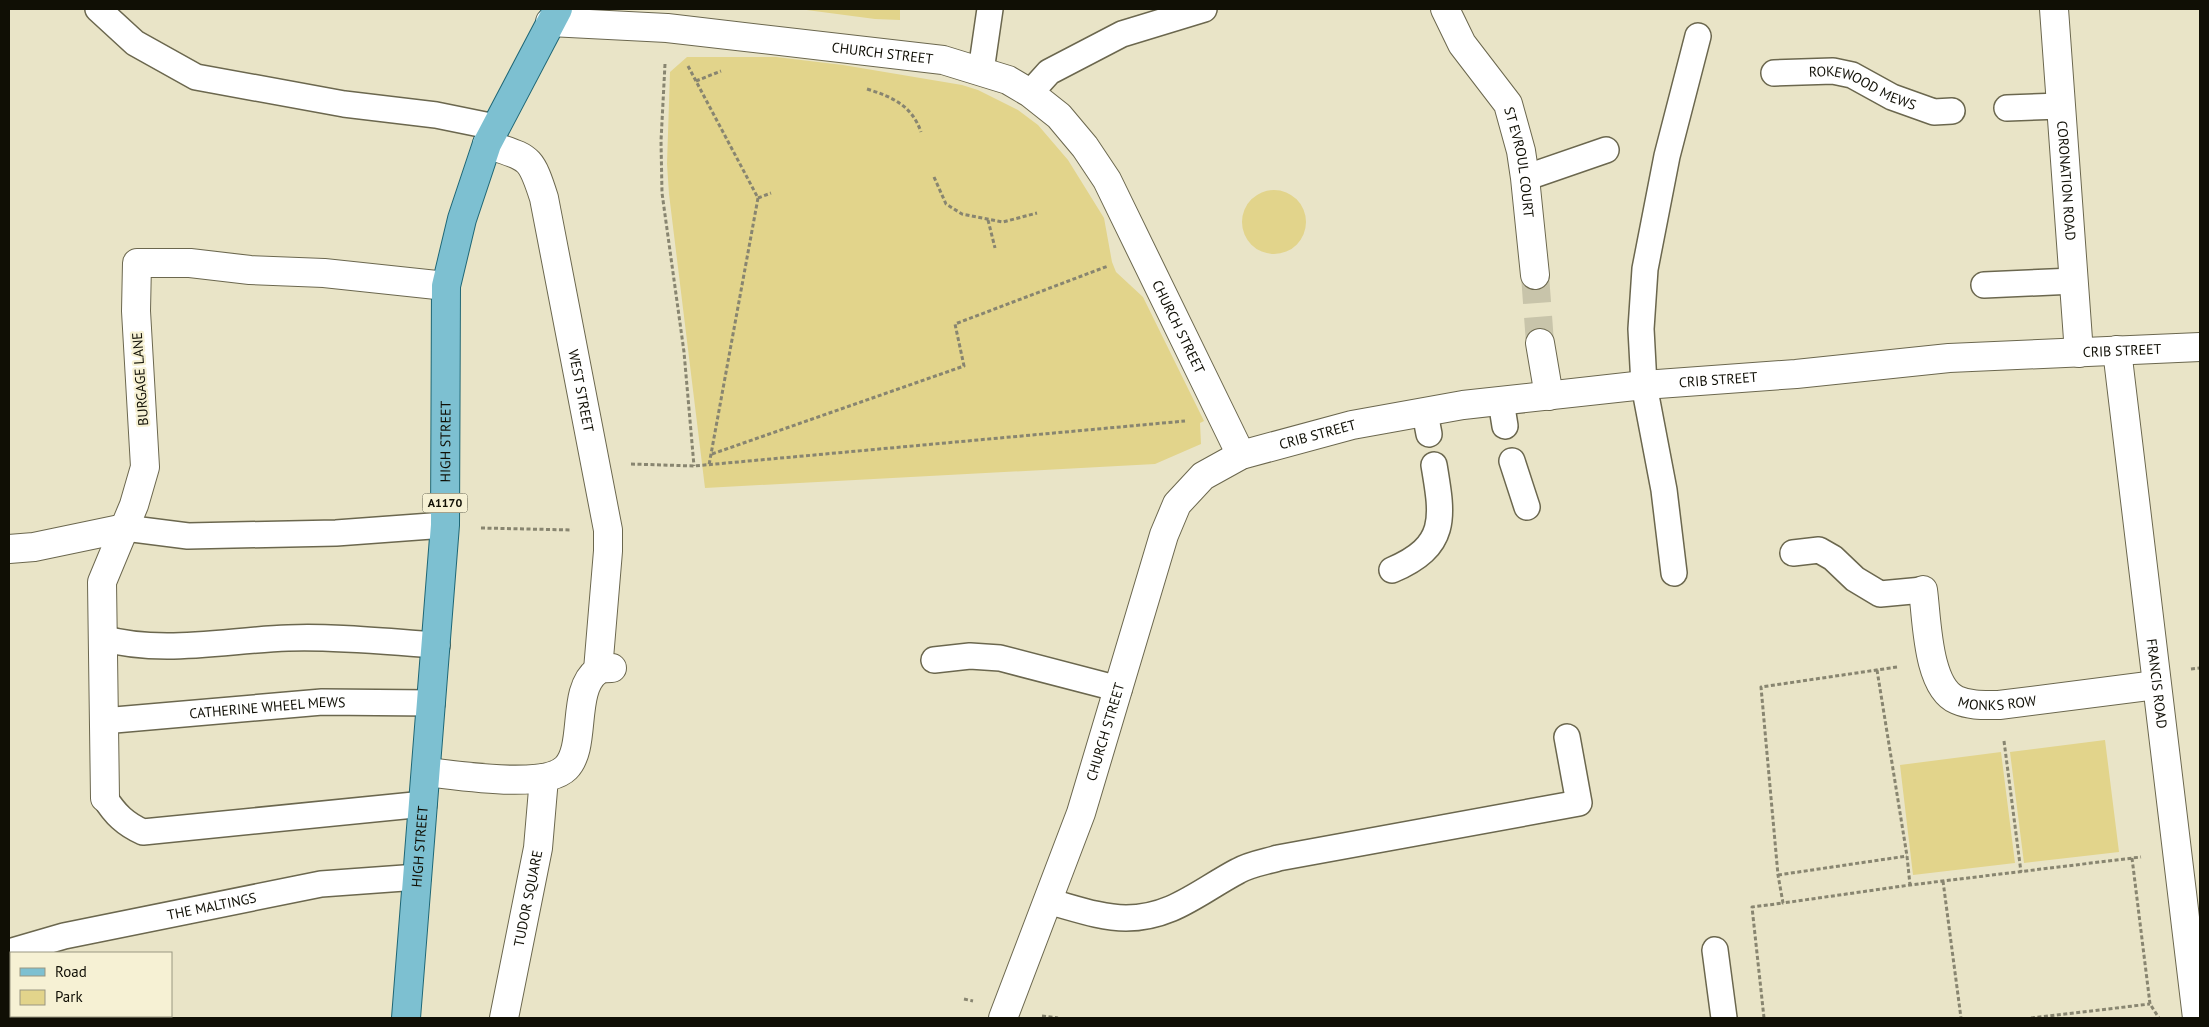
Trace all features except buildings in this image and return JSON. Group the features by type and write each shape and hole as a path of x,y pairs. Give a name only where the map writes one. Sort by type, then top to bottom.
{"main road":[{"name":"HIGH STREET","path":"406,1018 445,526 446,286 462,219 491,135 554,15"}],"street":[{"name":"ST EVROUL COURT","path":"1445,9 1462,44 1508,104 1521,151 1535,276"},
{"name":"CORONATION ROAD","path":"2054,9 2079,353"},
{"name":"CHURCH STREET","path":"554,15 943,60 1008,80 1030,93 1059,116 1085,147 1107,180 1242,455 1203,476 1177,504 1164,535 1081,814 1003,1018"},
{"name":"WEST STREET","path":"491,135 523,157 535,170 544,198 608,530 605,669 588,681 574,755 566,768 544,778"},
{"name":"BURGAGE LANE","path":"105,798 102,582 125,528 145,467 136,311 137,263 190,263 250,270 324,273 446,286"},
{"path":"1540,343 1549,396"},
{"name":"CRIB STREET","path":"1242,455 1352,425 1427,423 1463,405 1503,414 1549,396 1644,385 1796,374 1949,358 2200,347"},
{"name":"FRANCIS ROAD","path":"2117,350 2176,853 2193,918 2197,1018"},
{"path":"9,549 34,547 125,528"},
{"name":"MONKS ROW","path":"1923,590 1933,661 1938,680 1955,699 1973,705 1999,705 2156,685"},
{"path":"426,772 499,780 544,778"},
{"name":"TUDOR SQUARE","path":"504,1018 538,848 544,778"}],"lane":[{"path":"98,9 135,43 196,77 344,104 436,115 491,135"},
{"path":"981,71 990,9"},
{"path":"1030,93 1049,72 1122,34 1204,9"},
{"path":"1674,572 1664,490 1644,385 1641,329 1645,269 1667,156 1698,36"},
{"name":"ROKEWOOD MEWS","path":"1774,73 1833,71 1852,75 1892,97 1934,112 1952,111"},
{"path":"2007,108 2061,106"},
{"path":"1525,178 1606,150"},
{"path":"1984,285 2074,281"},
{"path":"1512,461 1527,506"},
{"path":"1392,570 1413,561 1429,546 1439,529 1439,492 1434,464"},
{"path":"125,528 188,536 336,533 445,526"},
{"path":"1793,553 1819,550 1833,558 1855,579 1880,594 1923,590"},
{"path":"102,638 125,644 156,646 290,638 437,644"},
{"path":"934,660 970,656 1000,658 1119,689"},
{"name":"CATHERINE WHEEL MEWS","path":"103,721 322,702 432,703"},
{"path":"1047,901 1109,916 1126,918 1148,915 1168,910 1195,898 1239,870 1278,858 1579,803 1567,737"},
{"path":"105,798 115,814 129,825 143,832 424,804"},
{"name":"THE MALTINGS","path":"9,952 64,936 321,884 418,877"},
{"path":"1715,950 1724,1018"}],"path":[{"path":"667,28 758,198 709,465"},
{"path":"667,28 660,141 662,193 684,352 694,466"},
{"path":"696,80 724,70"},
{"path":"860,88 898,100 917,119 921,132"},
{"path":"934,177 946,204 962,214 1002,222 1037,213"},
{"path":"758,198 771,193"},
{"path":"988,220 995,248"},
{"path":"712,454 964,366 954,324 1142,253"},
{"path":"595,464 709,465 1222,417"},
{"path":"445,526 608,530"},
{"path":"1783,903 1778,875 1761,687 1933,661"},
{"path":"1877,670 1910,885"},
{"path":"1999,705 2021,872"},
{"path":"1764,1018 1752,907 1910,885 2176,853"},
{"path":"1778,875 1907,856"},
{"path":"2132,858 2150,1004 2158,1018"},
{"path":"1943,881 1960,1018"},
{"path":"2032,1018 2150,1004"}],"green space":[{"path":"799,9 900,9 900,20 875,19"},
{"path":"687,57 776,57 843,65 962,85 978,90 1018,110 1038,125 1068,160 1104,218 1112,262 1116,272 1143,297 1204,421 1200,423 1201,444 1155,464 705,488 669,194 667,164 670,72"},
{"path":"1268,190 1280,190 1297,199 1304,210 1306,222 1304,234 1297,245 1280,254 1268,254 1256,249 1247,240 1242,228 1242,216 1247,204 1256,195"},
{"path":"2105,740 2119,852 2024,863 2010,752"},
{"path":"2001,752 2015,863 1913,875 1900,765"}],"tunnel":[{"path":"1535,275 1540,343"}]}
